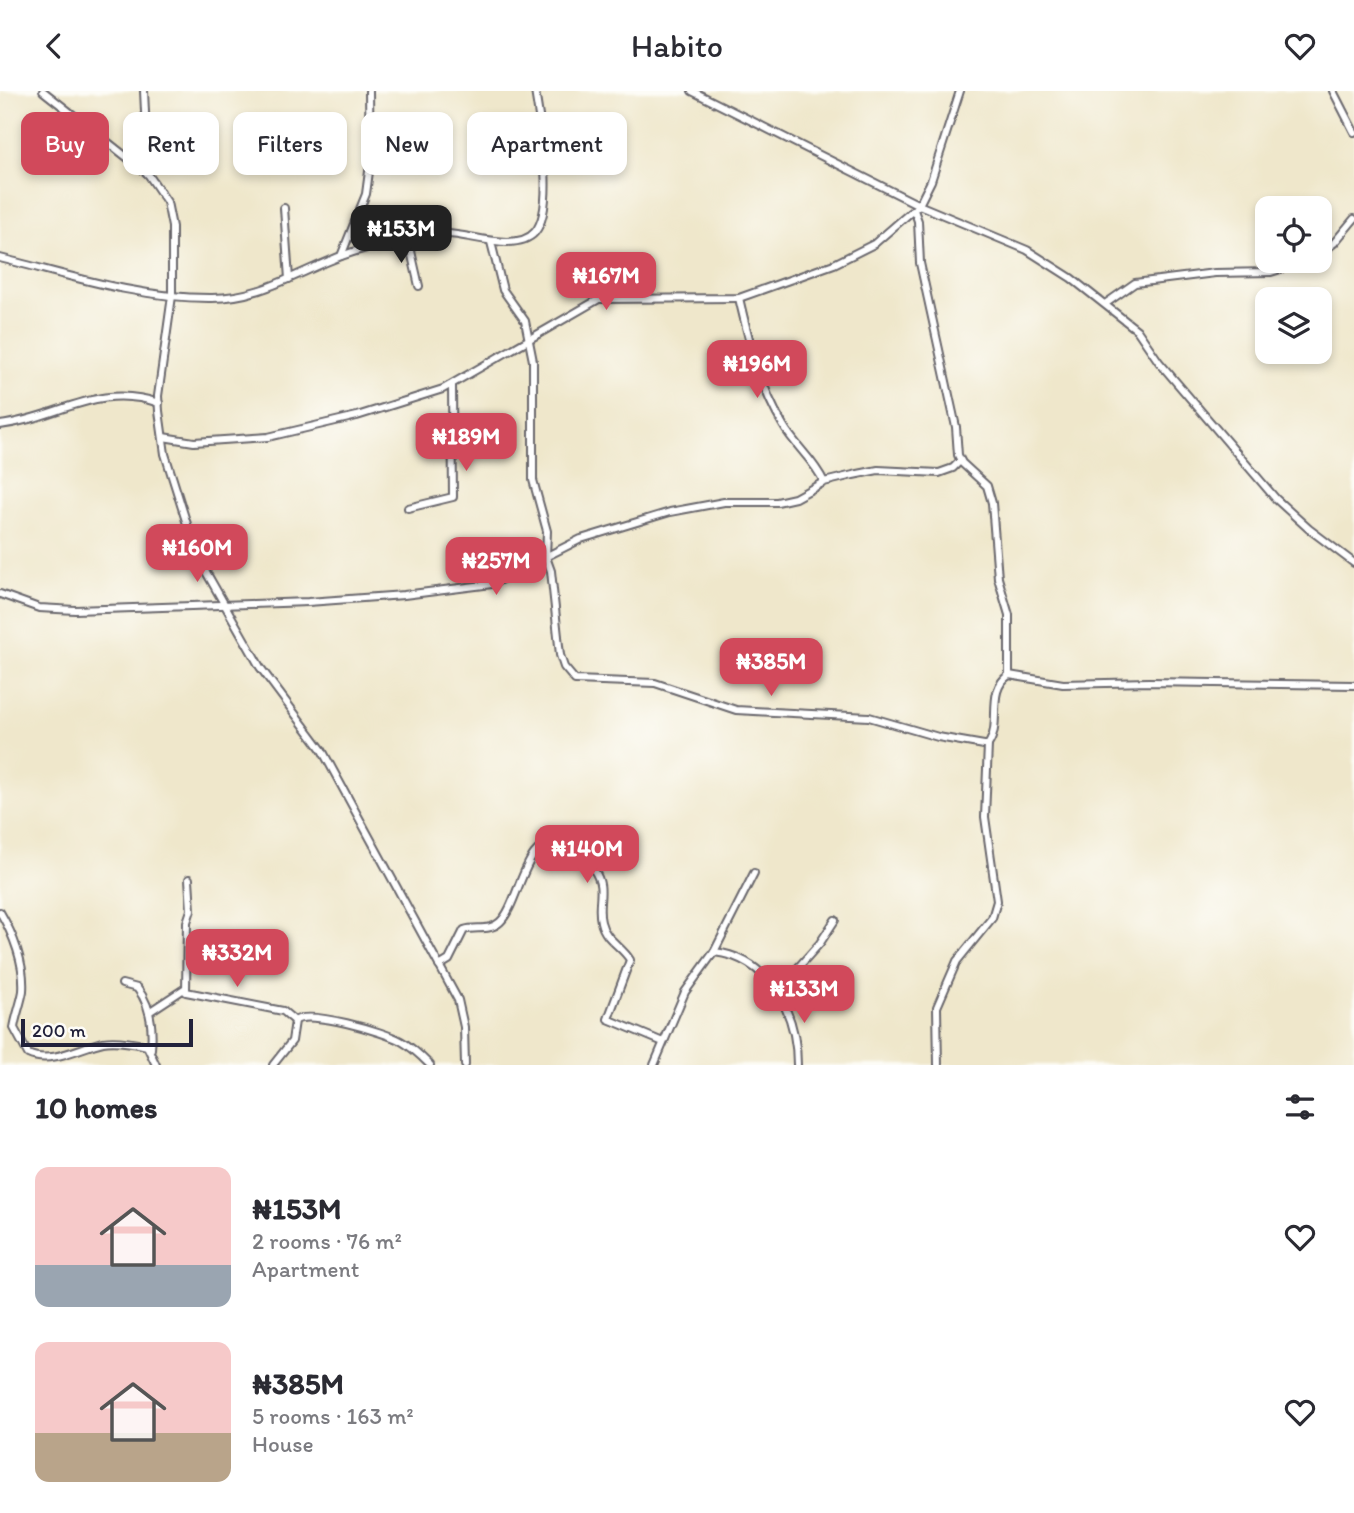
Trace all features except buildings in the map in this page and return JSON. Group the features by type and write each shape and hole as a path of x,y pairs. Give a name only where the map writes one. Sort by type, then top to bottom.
{"street":[{"path":"43,91 123,154"},
{"path":"144,91 145,112"},
{"path":"341,256 366,194 370,164 369,91"},
{"path":"0,258 104,285 172,296 238,297 355,251 408,239 447,234 491,242 526,238 533,235 544,210 543,150 535,91"},
{"path":"692,91 917,208 1027,250 1105,304 1137,330 1158,362 1276,499 1309,529 1354,563"},
{"path":"163,437 194,442 268,437 357,416 452,385 528,337 599,299 739,298 815,272 868,248 917,208 931,181 960,91"},
{"path":"1333,91 1354,132"},
{"path":"1345,113 1354,116"},
{"path":"149,175 159,186 170,215 172,296 159,403 163,437 176,497 197,556 260,667 323,750 462,1010 465,1065"},
{"path":"284,208 289,279"},
{"path":"917,208 920,263 956,427 960,461 982,478 992,503 998,578 1010,615 1012,675"},
{"path":"1332,245 1354,219"},
{"path":"408,239 419,286"},
{"path":"491,242 503,290 522,315 528,337 534,376 533,479 547,531 546,557 551,571 561,655 564,667 575,680 655,683 736,710 869,717 952,741 988,745"},
{"path":"347,243 355,251"},
{"path":"1105,304 1135,283 1215,273 1255,272"},
{"path":"739,298 753,357 782,424 804,455 817,465 824,482"},
{"path":"408,508 453,497 455,491 450,452 452,385"},
{"path":"0,425 34,419 102,396 138,397 159,403"},
{"path":"0,594 47,609 226,606 404,595 492,584 581,539 670,512 724,502 794,498 824,482 878,470 939,473 953,468 960,461"},
{"path":"938,1065 937,1007 957,961 992,918 996,901 985,817 988,745 993,736 999,685 1012,675 1063,684 1149,682 1354,685"},
{"path":"439,966 449,960 464,930 483,929 499,923 514,900 532,854 542,846 556,843 583,855 596,873 602,885 600,922 611,940 630,960 608,1019 663,1042"},
{"path":"654,1065 688,986 714,952 754,873"},
{"path":"149,1012 184,989 189,959 189,879"},
{"path":"0,912 9,927 19,960 23,989 14,1028 28,1054 44,1058 110,1042 141,1044 151,1049"},
{"path":"778,990 820,943 835,920"},
{"path":"714,952 757,970 778,990 797,1045 797,1065"},
{"path":"122,984 137,988 149,1012 151,1049 156,1065"},
{"path":"184,989 188,993 220,1001 283,1010 295,1021"},
{"path":"295,1021 304,1017 375,1031 399,1040 430,1065"},
{"path":"273,1065 292,1041 295,1021"}]}
